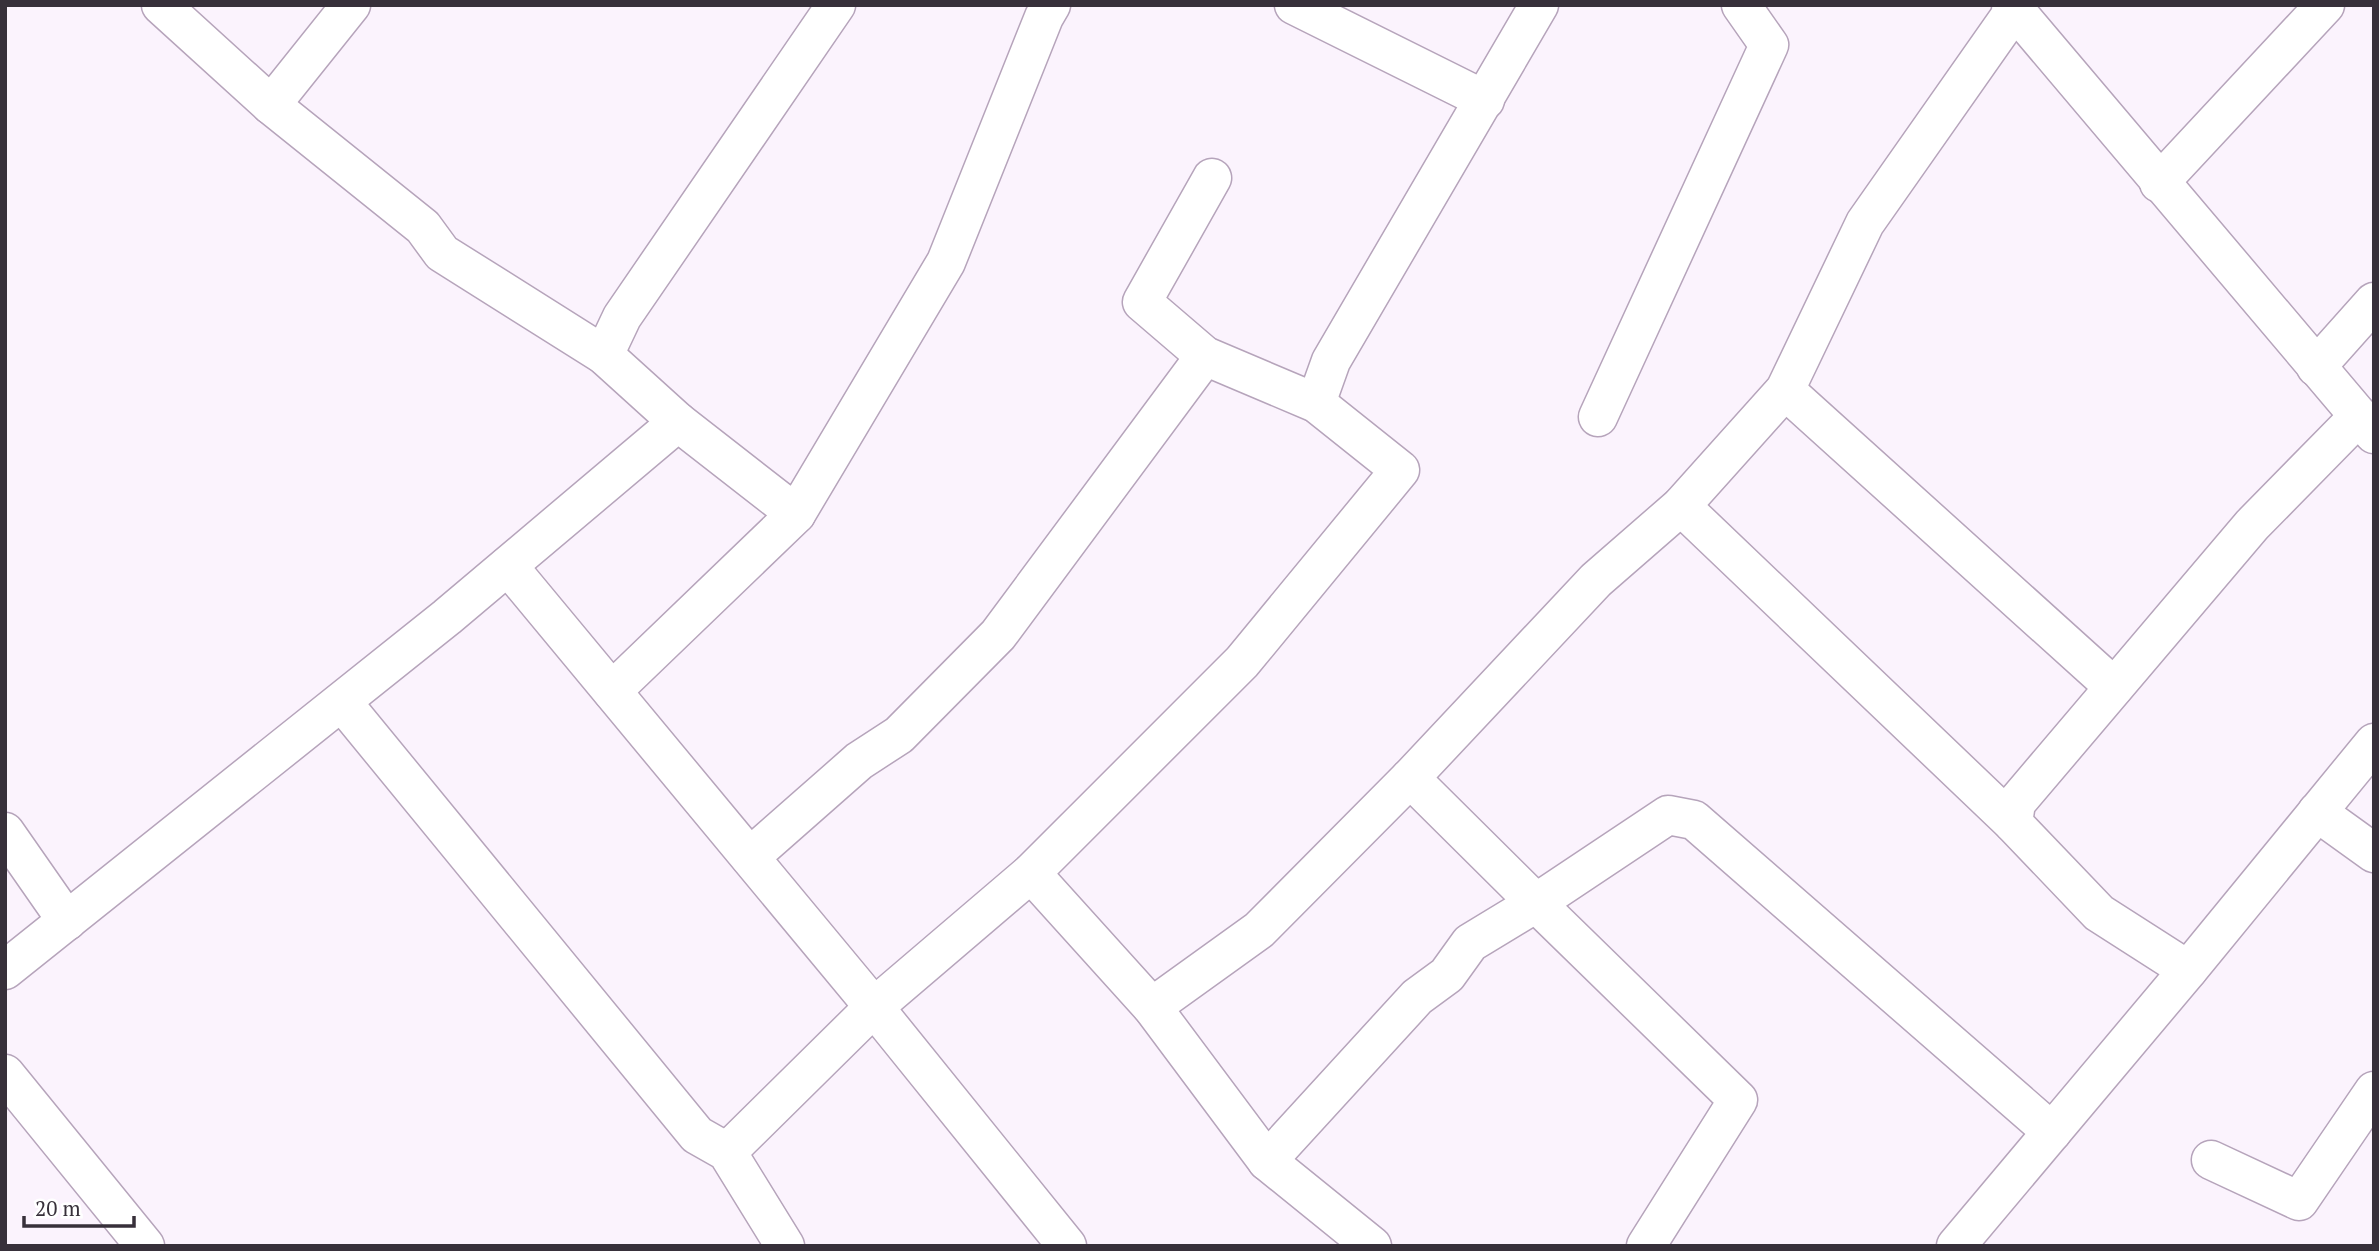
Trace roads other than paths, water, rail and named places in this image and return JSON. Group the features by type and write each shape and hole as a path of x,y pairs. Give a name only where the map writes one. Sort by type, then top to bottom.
{"street":[{"path":"161,5 271,106 423,227 442,253 604,355 678,422 796,514"},
{"path":"271,106 351,5"},
{"path":"604,355 622,317 836,5"},
{"path":"612,691 796,514 946,262 1051,5"},
{"path":"1294,5 1485,100"},
{"path":"1316,403 1331,361 1539,5"},
{"path":"1598,417 1769,45 1741,5"},
{"path":"2160,183 2325,5"},
{"path":"1152,1007 1259,930 1410,778 1596,580 1681,506 1785,390 1865,223 2014,7 2366,425 2252,525 2016,803 2013,823"},
{"path":"727,1152 874,1007 1031,873 1242,662 1399,470 1316,403 1205,356 1142,302 1212,178"},
{"path":"2316,367 2374,302"},
{"path":"750,857 859,761 899,735 998,635 1205,356"},
{"path":"1785,390 2114,687"},
{"path":"5,970 342,702 678,422"},
{"path":"1681,506 2013,823 2099,913 2188,970"},
{"path":"508,566 874,1007 1067,1246"},
{"path":"342,702 697,1135 727,1152 785,1246"},
{"path":"1956,1246 2374,743"},
{"path":"1410,778 1738,1100 1646,1246"},
{"path":"2317,812 2374,853"},
{"path":"1267,1161 1417,997 1447,975 1470,943 1668,815 1694,820 2052,1132"},
{"path":"5,832 67,921"},
{"path":"1031,873 1152,1007 1267,1161 1372,1246"},
{"path":"5,1074 145,1246"},
{"path":"2211,1160 2299,1201 2374,1091"}]}
